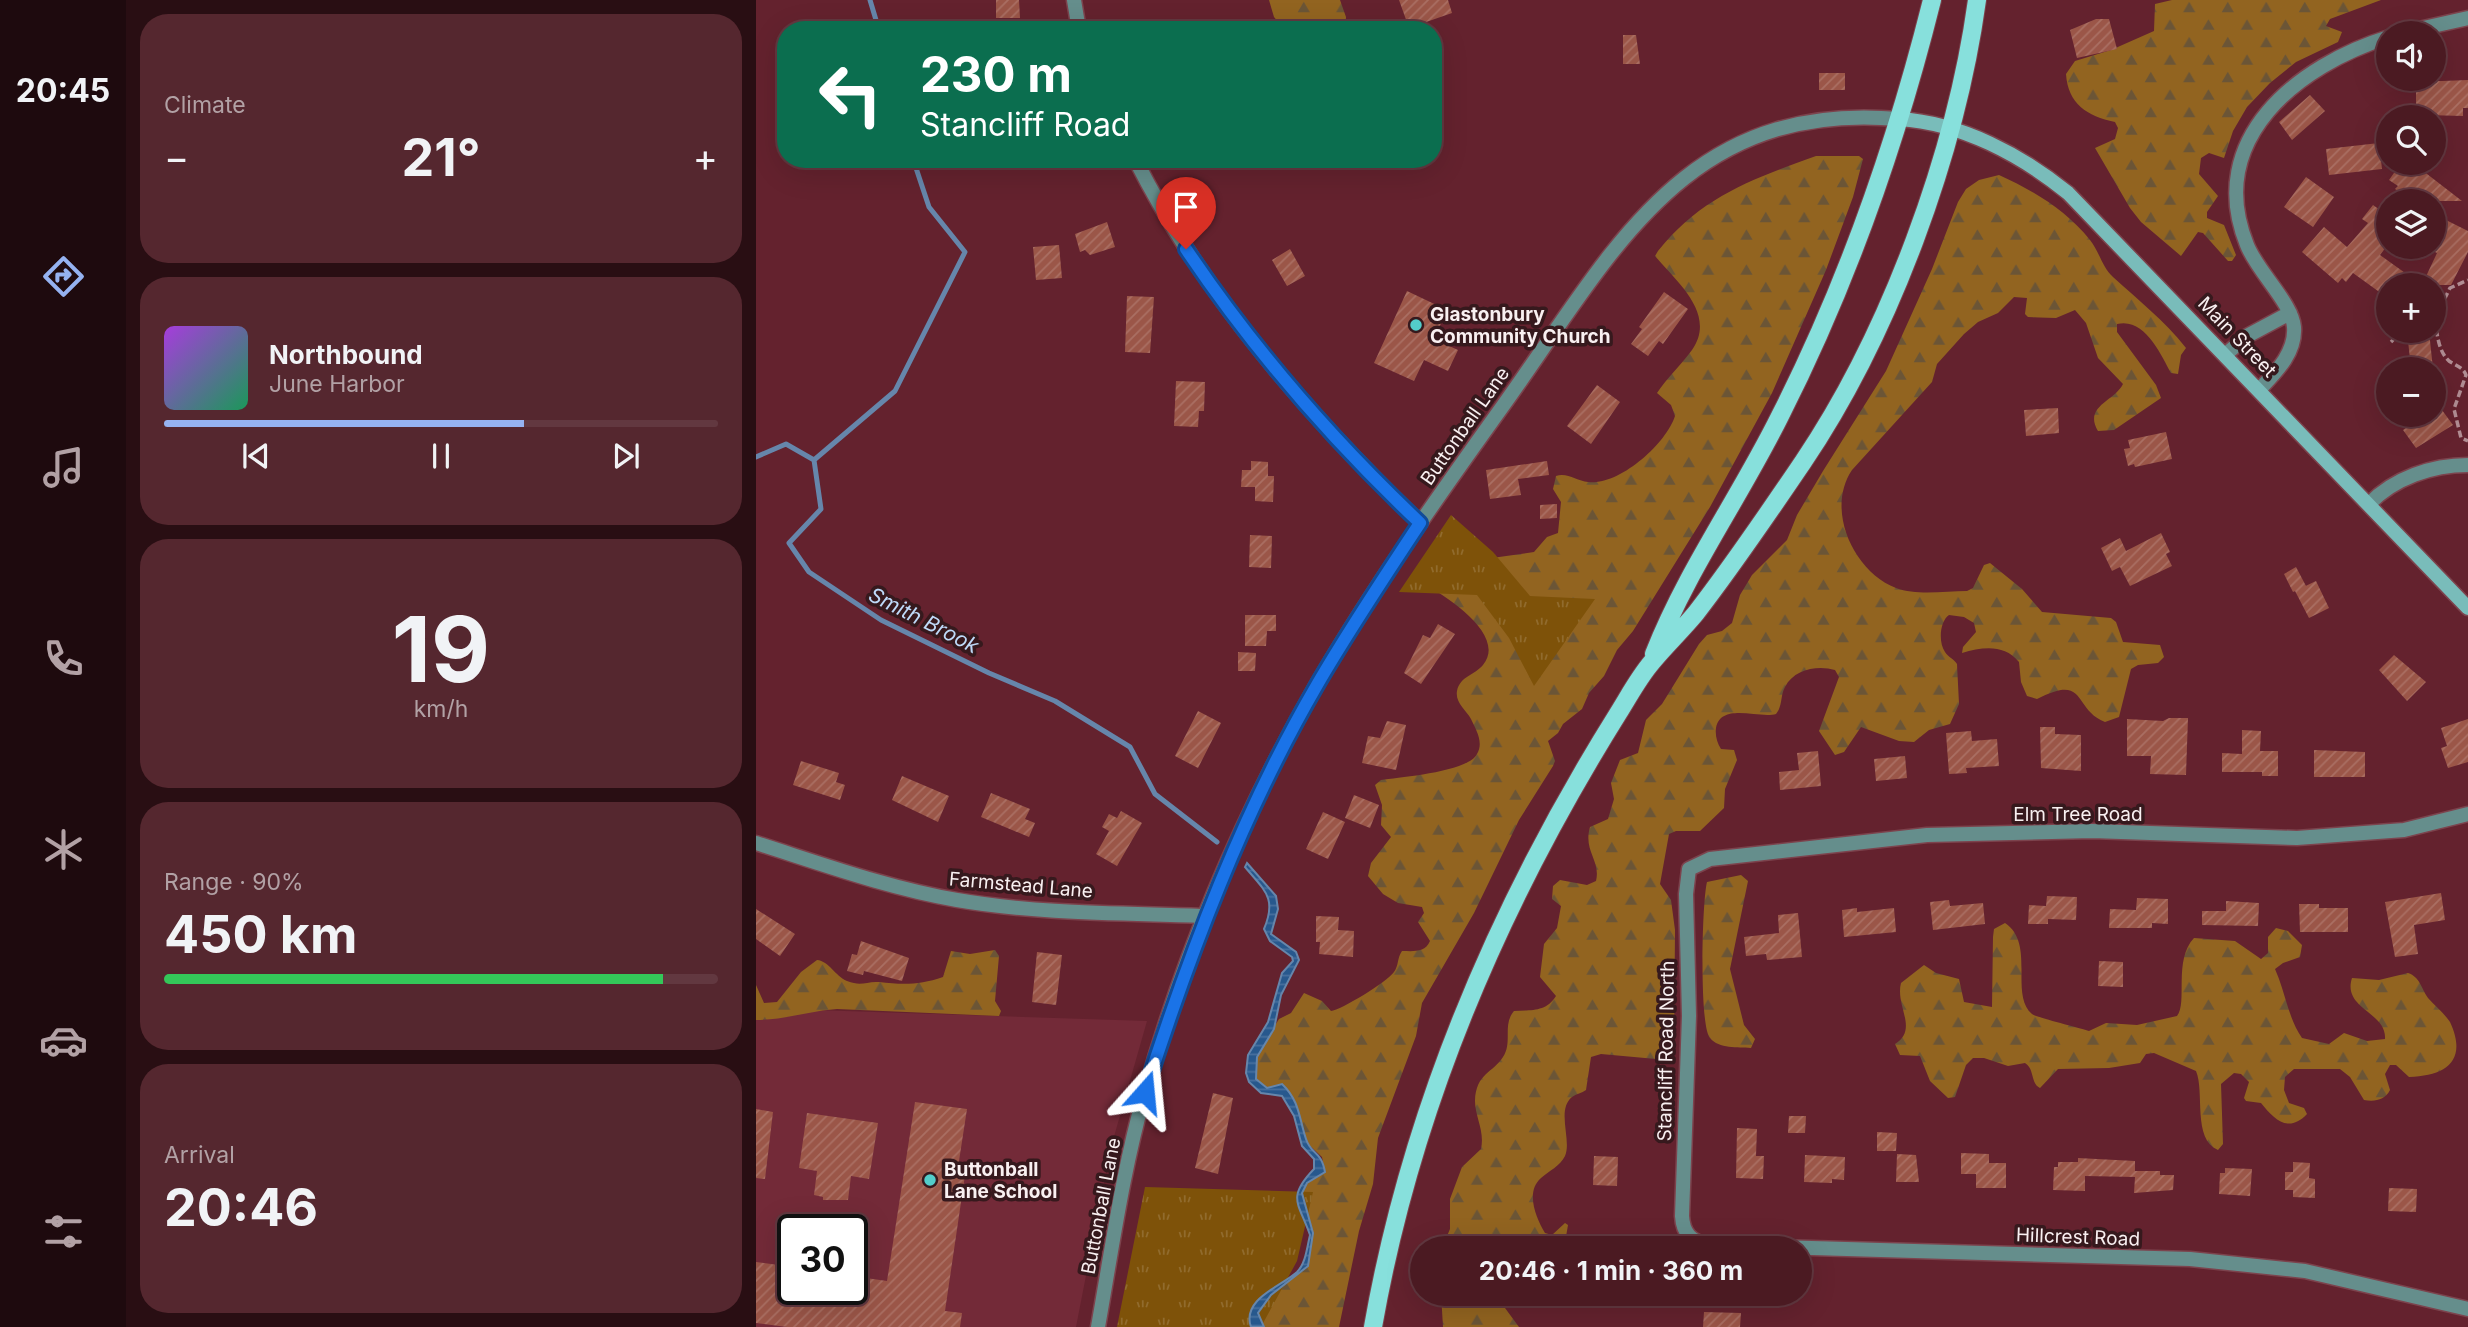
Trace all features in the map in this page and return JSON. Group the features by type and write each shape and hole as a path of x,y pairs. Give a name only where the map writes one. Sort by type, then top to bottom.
{"main road":[{"path":"1373,1327 1406,1177 1434,1087 1468,998 1534,858 1649,665 1689,576 1756,463 1801,376 1850,260 1899,119 1932,0"},
{"path":"1649,665 1713,591 1805,458 1835,409 1894,287 1951,129 1966,69 1977,0"},
{"name":"Main Street","path":"1899,119 1951,129 2004,150 2068,193 2468,608"}],"street":[{"path":"1074,0 1078,21"},
{"path":"2446,23 2468,18"},
{"path":"2259,390 2280,367 2290,349 2294,329 2290,313 2260,272 2241,230 2236,196 2246,145 2267,110 2300,81 2348,52 2376,42"},
{"name":"Buttonball Lane","path":"1098,1327 1126,1170 1145,1092 1207,916 1268,778 1310,698 1420,523 1594,279 1642,216 1665,191 1718,153 1777,129 1828,119 1899,119"},
{"path":"1140,168 1186,249 1268,362 1344,450 1420,523"},
{"path":"2225,355 2270,321 2290,313"},
{"path":"2369,504 2404,479 2440,467 2468,465"},
{"name":"Elm Tree Road","path":"1689,869 1710,859 1927,835 2092,831 2297,838 2404,830 2468,814"},
{"name":"Farmstead Lane","path":"756,844 877,882 958,901 1207,916"},
{"name":"Stancliff Road North","path":"1686,1233 1682,1216 1689,1016 1686,894 1689,869"},
{"name":"Hillcrest Road","path":"1686,1233 1692,1239 1708,1245 2190,1259 2305,1271 2468,1309"}],"path":[{"path":"2446,298 2451,288 2468,280"},
{"path":"2440,343 2447,359 2466,370 2464,386 2455,409 2461,438 2468,441"}],"shaded area":[{"name":"Buttonball Lane School","path":"756,1008 1147,1021 1111,1147 1076,1327 756,1327"}],"green space":[{"path":"1269,0 1340,0 1346,17 1346,21 1277,21"},
{"path":"2172,0 2381,0 2330,19 2326,26 2342,32 2338,42 2296,62 2270,83 2247,107 2233,131 2224,158 2209,153 2201,158 2199,174 2218,196 2207,212 2207,218 2224,225 2236,255 2232,261 2228,261 2203,233 2198,232 2181,256 2141,222 2095,148 2115,139 2118,128 2115,122 2096,116 2081,107 2075,101 2068,84 2066,74 2075,61 2111,50 2154,31 2155,4"},
{"path":"1816,156 1859,156 1863,159 1853,197 1826,270 1772,393 1710,507 1633,631 1617,650 1604,676 1589,693 1582,709 1548,741 1555,761 1553,766 1519,820 1474,913 1422,1003 1416,1036 1378,1138 1373,1184 1359,1231 1339,1327 1264,1327 1259,1320 1270,1295 1308,1266 1313,1233 1301,1193 1307,1183 1325,1172 1322,1157 1307,1143 1288,1090 1281,1084 1267,1088 1256,1079 1257,1057 1279,1019 1291,1013 1304,993 1322,1001 1331,1011 1364,995 1390,977 1402,951 1418,950 1428,945 1430,941 1418,922 1424,913 1422,907 1398,903 1383,894 1368,876 1371,863 1391,837 1381,825 1382,805 1375,785 1381,780 1433,773 1461,765 1471,760 1479,750 1477,732 1459,703 1457,691 1464,679 1483,665 1488,654 1487,642 1472,619 1427,586 1492,558 1534,552 1547,537 1558,533 1561,502 1553,489 1556,476 1564,475 1588,482 1613,477 1640,461 1662,439 1675,416 1671,405 1657,393 1692,350 1700,324 1691,299 1655,256 1675,232 1710,203 1749,182"},
{"path":"1999,175 2049,202 2071,219 2093,244 2109,273 2160,319 2186,348 2181,355 2178,374 2171,373 2144,332 2127,323 2117,324 2117,332 2156,385 2161,398 2114,430 2098,431 2094,422 2097,410 2123,384 2098,358 2086,323 2075,310 2056,318 2028,317 2025,314 2027,298 2014,297 1998,313 1978,322 1964,334 1937,364 1932,382 1852,470 1844,486 1842,503 1848,538 1868,568 1881,580 1896,588 1922,592 1967,591 1973,588 1984,565 1990,563 2022,589 2042,612 2111,618 2116,622 2123,642 2160,645 2164,657 2158,663 2138,665 2131,669 2119,717 2105,722 2095,716 2072,691 2053,692 2037,699 2027,696 2021,682 2019,662 2007,652 1985,648 1962,653 1963,647 1976,632 1974,623 1964,617 1949,615 1942,627 1941,643 1946,654 1957,664 1959,704 1950,724 1929,730 1914,742 1899,741 1861,727 1844,752 1835,755 1819,731 1839,677 1835,670 1828,669 1814,668 1794,676 1785,687 1776,714 1733,713 1719,720 1716,728 1718,744 1721,749 1734,750 1737,760 1725,789 1724,808 1700,831 1676,831 1669,834 1660,884 1671,900 1675,930 1674,1055 1667,1060 1601,1054 1591,1057 1586,1090 1572,1097 1565,1109 1565,1156 1541,1178 1534,1190 1536,1213 1545,1233 1552,1235 1565,1223 1568,1225 1566,1236 1447,1236 1450,1229 1450,1199 1462,1167 1481,1149 1482,1136 1475,1101 1478,1085 1506,1051 1510,1016 1514,1011 1543,1008 1556,996 1540,977 1544,944 1557,928 1561,906 1552,899 1553,886 1560,880 1587,885 1596,881 1596,867 1588,835 1590,827 1608,819 1614,799 1611,783 1620,760 1638,753 1646,720 1662,704 1699,644 1707,635 1722,631 1732,623 1740,595 1752,575 1787,540 1797,515 1886,371 1932,269 1958,202 1966,189 1979,180"},
{"path":"1451,515 1493,552 1530,596 1595,599 1534,686 1509,638 1477,595 1399,592"},
{"path":"1741,875 1748,881 1730,969 1744,1025 1755,1039 1751,1048 1729,1047 1714,1042 1707,1029 1704,1011 1703,937 1707,882"},
{"path":"2005,923 2014,932 2019,943 2022,994 2026,1005 2032,1014 2049,1020 2089,1031 2106,1023 2137,1025 2177,1016 2180,1010 2184,958 2194,938 2235,941 2261,959 2268,953 2268,937 2276,928 2288,931 2302,945 2300,957 2275,969 2293,1022 2302,1038 2329,1044 2344,1033 2367,1041 2385,1039 2379,1022 2353,997 2352,978 2379,980 2408,973 2418,980 2428,998 2450,1022 2455,1036 2455,1056 2443,1069 2422,1076 2409,1077 2396,1065 2390,1065 2385,1074 2390,1090 2379,1100 2372,1101 2364,1100 2350,1077 2340,1069 2294,1069 2285,1077 2284,1090 2289,1103 2304,1108 2307,1114 2288,1124 2276,1119 2261,1103 2246,1101 2244,1098 2249,1082 2241,1074 2234,1073 2221,1084 2223,1144 2218,1150 2210,1144 2202,1126 2196,1071 2154,1053 2146,1054 2140,1063 2109,1068 2058,1069 2040,1088 2025,1063 2008,1066 1984,1058 1973,1058 1966,1065 1955,1097 1948,1098 1930,1081 1920,1056 1900,1055 1895,1044 1902,1038 1906,1024 1901,983 1924,965 1936,973 1959,979 1964,1002 1992,1007 1994,929"},
{"path":"995,950 999,956 995,1001 1001,1011 999,1016 837,1009 756,1020 756,985 764,1003 777,1002 801,972 817,960 852,983 911,984 943,977 951,951 970,954"},
{"path":"1145,1187 1313,1192 1297,1261 1261,1327 1117,1327"},
{"path":"1442,1306 1506,1306 1519,1327 1443,1327"}],"water":[{"path":"1247,863 1276,896 1278,909 1271,934 1296,952 1299,960 1281,995 1274,1029 1257,1057 1256,1079 1267,1088 1282,1084 1288,1090 1296,1104 1308,1144 1321,1160 1325,1172 1307,1183 1302,1193 1313,1233 1308,1266 1271,1295 1258,1313 1264,1327 1251,1327 1249,1317 1252,1309 1265,1294 1297,1272 1306,1255 1310,1235 1297,1201 1300,1187 1314,1169 1314,1159 1302,1146 1294,1116 1282,1096 1261,1093 1249,1082 1246,1073 1248,1055 1268,1022 1282,973 1293,961 1292,957 1270,941 1264,929 1269,902 1263,889 1245,867"}],"building":[{"path":"996,0 1019,0 1020,18 996,18"},
{"path":"1399,0 1448,0 1452,13 1429,21 1406,21"},
{"path":"2096,19 2109,19 2117,49 2077,58 2070,30"},
{"path":"1623,35 1636,35 1640,64 1623,64"},
{"path":"1819,73 1845,73 1845,90 1819,90"},
{"path":"2468,80 2468,108 2463,108 2463,116 2446,116 2446,105 2416,105 2416,91 2446,91 2446,81"},
{"path":"2310,95 2325,111 2292,140 2279,122"},
{"path":"2376,143 2376,170 2329,175 2326,149"},
{"path":"2393,175 2428,175 2462,201 2446,201 2446,189 2395,189 2398,186 2389,180"},
{"path":"2306,177 2334,197 2313,227 2284,207"},
{"path":"2373,205 2376,207 2376,259 2386,259 2405,273 2376,273 2376,290 2353,273 2346,282 2342,278 2338,283 2302,252 2324,227 2347,247 2368,223 2362,219"},
{"path":"2446,220 2468,231 2468,252 2451,285 2446,285 2446,273 2428,273 2434,259 2446,259"},
{"path":"1107,222 1115,247 1090,255 1085,250 1080,252 1075,234"},
{"path":"1059,245 1062,278 1036,280 1033,247"},
{"path":"1290,249 1305,276 1287,286 1272,260"},
{"name":"Glastonbury Community Church","path":"1407,291 1447,310 1434,339 1458,350 1448,371 1424,360 1414,381 1374,363"},
{"path":"1664,292 1688,309 1663,344 1659,341 1648,356 1631,344 1642,329 1639,327"},
{"path":"1127,296 1154,297 1150,353 1125,352"},
{"path":"2408,343 2430,343 2432,357 2410,357"},
{"path":"1176,381 1205,382 1204,411 1199,411 1198,427 1174,426"},
{"path":"1597,385 1620,402 1591,444 1567,426"},
{"path":"2058,408 2059,433 2026,436 2024,410"},
{"path":"2446,416 2453,425 2416,448 2403,430 2407,427 2446,427"},
{"path":"2166,432 2172,459 2128,466 2124,449 2130,448 2128,440"},
{"path":"1251,461 1268,462 1268,476 1274,476 1273,502 1255,501 1255,487 1241,487 1242,470 1251,470"},
{"path":"1547,461 1549,475 1518,479 1521,495 1490,499 1486,470"},
{"path":"1557,504 1557,518 1540,519 1540,505"},
{"path":"2161,533 2170,552 2166,554 2172,566 2130,586 2120,567 2112,571 2101,548 2120,538 2126,551"},
{"path":"1250,535 1272,536 1271,568 1249,567"},
{"path":"2296,567 2306,586 2293,592 2284,574"},
{"path":"2316,581 2329,608 2309,618 2295,591"},
{"path":"1245,615 1276,615 1276,631 1267,631 1266,646 1245,646"},
{"path":"1438,624 1455,634 1421,684 1404,673 1423,635 1430,638"},
{"path":"1238,652 1256,653 1255,671 1238,671"},
{"path":"2394,655 2426,682 2407,701 2379,670"},
{"path":"1198,711 1221,723 1198,768 1175,756"},
{"path":"2169,718 2188,718 2186,775 2150,774 2151,756 2127,756 2127,719 2163,721"},
{"path":"2468,719 2468,762 2448,768 2441,748 2447,746 2441,728"},
{"path":"1387,721 1406,725 1396,770 1362,763 1368,736 1380,738"},
{"path":"2040,727 2055,727 2055,734 2081,735 2081,771 2041,768"},
{"path":"2242,730 2261,731 2260,751 2278,751 2278,776 2262,776 2262,772 2222,772 2222,753 2242,754"},
{"path":"1971,731 1972,741 1997,739 1999,766 1966,768 1967,773 1949,774 1946,733"},
{"path":"2314,750 2365,752 2365,777 2314,777"},
{"path":"1818,751 1821,786 1780,790 1779,772 1799,770 1797,753"},
{"path":"1905,756 1907,778 1876,781 1874,759"},
{"path":"801,761 839,773 836,782 845,785 840,800 793,785"},
{"path":"902,776 949,796 938,822 892,800"},
{"path":"991,793 1030,809 1025,819 1035,823 1029,837 981,817"},
{"path":"1354,795 1379,805 1370,828 1345,818"},
{"path":"1121,811 1142,823 1117,866 1096,854 1109,831 1102,827 1109,814 1117,818"},
{"path":"1323,812 1345,822 1328,859 1306,849"},
{"path":"2441,893 2445,920 2414,925 2418,954 2395,957 2385,902"},
{"path":"2047,896 2077,897 2076,920 2048,919 2048,924 2028,924 2029,905 2046,906"},
{"path":"2137,898 2168,899 2168,924 2152,923 2152,928 2109,928 2110,909 2136,910"},
{"path":"1949,900 1950,906 1983,903 1985,924 1933,930 1930,902"},
{"path":"2226,901 2259,903 2258,926 2202,925 2202,911 2226,911"},
{"path":"2299,904 2319,904 2319,908 2348,908 2348,932 2300,932"},
{"path":"1857,908 1857,912 1894,908 1896,932 1844,937 1842,910"},
{"path":"756,909 795,934 780,956 756,939"},
{"path":"1798,913 1802,957 1767,960 1766,954 1746,956 1744,937 1779,933 1778,915"},
{"path":"1316,916 1339,917 1338,930 1354,931 1353,957 1319,954"},
{"path":"861,941 909,958 902,981 864,971 863,975 847,971 852,954 857,955"},
{"path":"1037,952 1062,955 1056,1005 1032,1002"},
{"path":"2099,961 2123,962 2123,987 2098,986"},
{"path":"1213,1093 1233,1098 1218,1174 1195,1168"},
{"path":"915,1102 967,1109 957,1174 965,1175 945,1311 962,1313 960,1327 787,1327 756,1323 756,1262 777,1265 777,1305 868,1305 868,1278 887,1281"},
{"path":"756,1109 773,1112 765,1179 756,1178"},
{"path":"807,1113 878,1123 869,1179 851,1176 848,1200 823,1200 823,1197 814,1195 817,1171 799,1168"},
{"path":"1789,1116 1806,1116 1805,1133 1788,1133"},
{"path":"1737,1128 1757,1129 1756,1156 1764,1156 1763,1179 1736,1178"},
{"path":"1877,1132 1897,1133 1896,1151 1877,1151"},
{"path":"1961,1153 1989,1154 1989,1163 2006,1163 2006,1188 1976,1188 1976,1174 1961,1174"},
{"path":"1897,1154 1916,1155 1919,1182 1896,1182"},
{"path":"1805,1155 1845,1157 1844,1180 1832,1179 1832,1183 1804,1182"},
{"path":"1594,1156 1618,1157 1617,1186 1593,1185"},
{"path":"2078,1158 2135,1161 2135,1171 2160,1171 2160,1175 2174,1175 2173,1190 2134,1193 2135,1177 2085,1176 2085,1191 2053,1190 2054,1167 2058,1167 2058,1162 2078,1162"},
{"path":"2293,1162 2310,1163 2309,1178 2315,1179 2315,1198 2293,1197 2293,1190 2285,1190 2285,1172 2293,1172"},
{"path":"2225,1168 2252,1169 2250,1196 2219,1194 2220,1173 2225,1173"},
{"path":"2389,1188 2417,1189 2416,1212 2388,1211"},
{"path":"1704,1312 1741,1313 1740,1327 1703,1327"}],"waterway":[{"name":"Smith Brook","path":"870,0 876,21"},
{"name":"Smith Brook","path":"916,168 929,207 965,252 895,391 814,460 821,509 789,543 809,572 881,620 989,673 1055,701 1130,747 1155,794 1217,842"},
{"path":"756,457 786,444 814,460"}],"place":[{"name":"Glastonbury Community Church","path":"1416,325"},
{"name":"Buttonball Lane School","path":"930,1180"}],"route":[{"path":"1145,1092 1198,940 1268,778 1316,687 1420,523 1344,450 1275,372 1186,249"}]}
